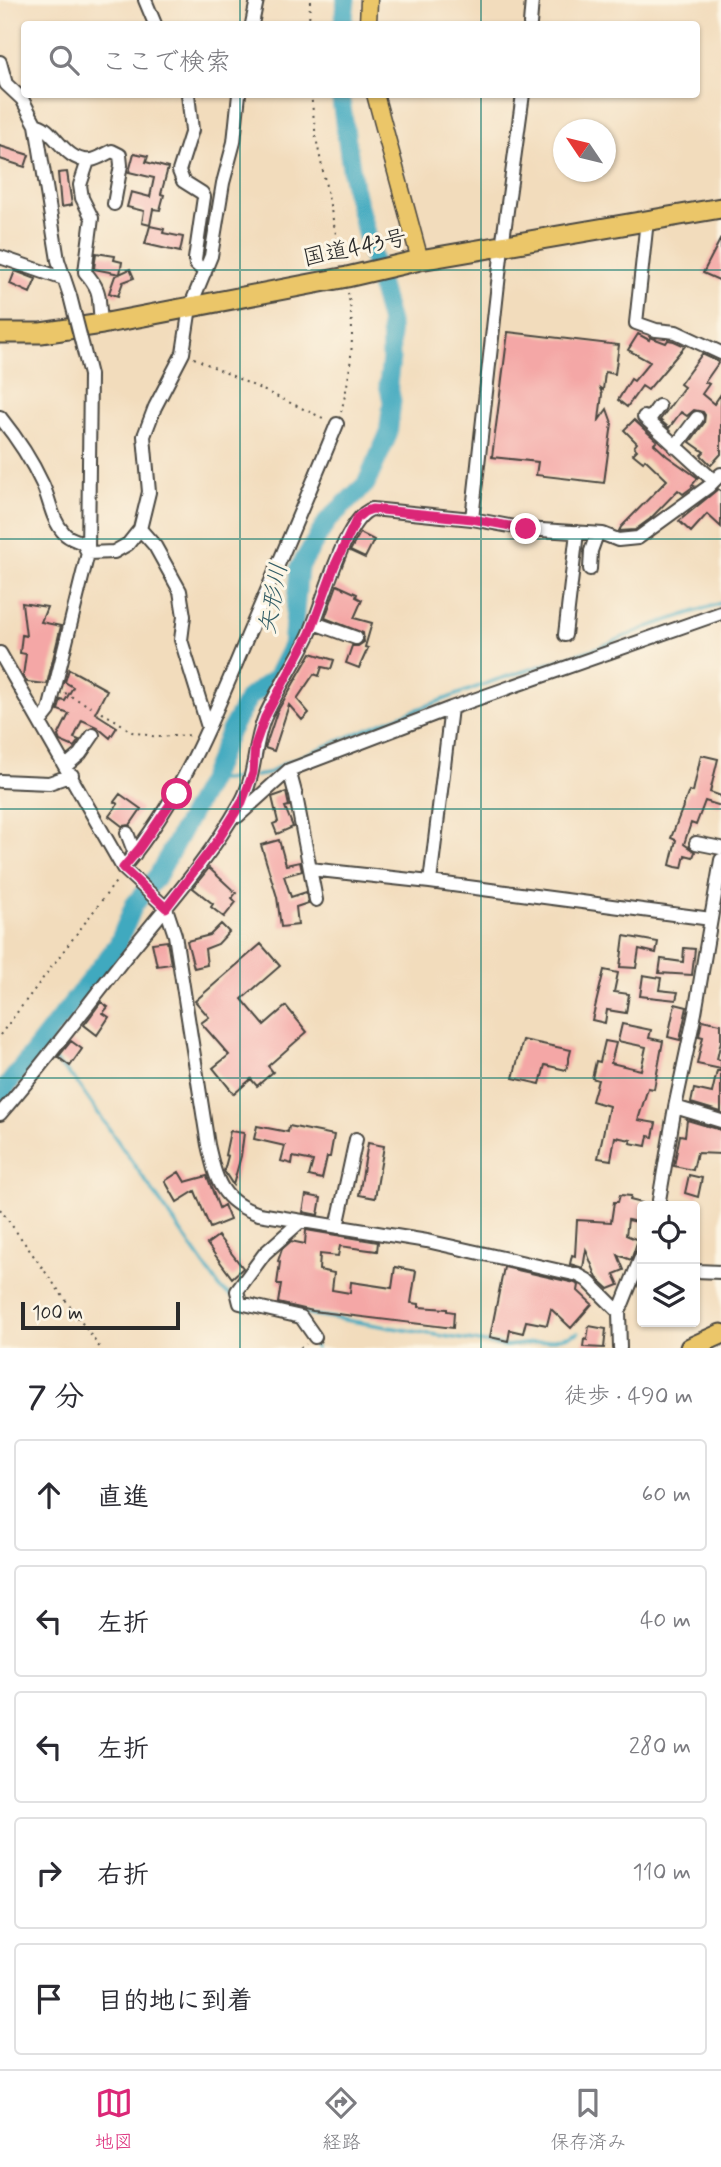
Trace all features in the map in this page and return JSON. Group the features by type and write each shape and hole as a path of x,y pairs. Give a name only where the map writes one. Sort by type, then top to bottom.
{"highway":[{"name":"国道443号","path":"0,333 41,333 102,324 420,260 721,208"},
{"path":"690,1348 721,1334"}],"main road":[{"path":"368,21 369,0"},
{"path":"376,98 420,260"}],"street":[{"path":"145,0 154,21"},
{"path":"253,21 257,0"},
{"path":"530,21 532,0"},
{"path":"0,62 3,84 22,99 36,125 58,260 90,375 88,553 48,711 41,722"},
{"path":"188,98 192,130 179,171 183,181 202,193 204,198 195,260 205,272"},
{"path":"88,553 114,552 128,544 140,528 149,492 144,436 155,407 183,353 190,307 211,256 223,183 234,142 239,98"},
{"path":"472,519 502,247 522,98"},
{"path":"36,125 43,127 66,151 88,161 112,151 120,155 121,165 114,204"},
{"path":"88,161 80,185 82,198 92,218 84,265 85,272 100,294 102,324"},
{"path":"647,220 636,323 656,330 676,332 721,353"},
{"path":"0,257 64,279"},
{"path":"0,1114 43,1064 164,905 188,881 242,802 253,773 255,745 265,717 314,623 335,565 357,518 372,509 472,519 526,529 597,534 618,540 638,538 718,477 675,447 646,419 659,406"},
{"path":"0,417 15,436 43,484 52,514 62,532 83,543 88,553"},
{"path":"675,447 697,418"},
{"path":"126,871 177,794 337,425"},
{"path":"140,528 155,546 180,591 184,616 181,640 207,729"},
{"path":"565,635 577,532"},
{"path":"590,569 591,551 597,534"},
{"path":"226,828 289,770 451,708 721,613"},
{"path":"314,623 356,638"},
{"path":"0,653 126,871 164,905 175,935 215,1175 223,1192 247,1210 427,1241 578,1275 587,1280 619,1312"},
{"path":"430,882 451,708"},
{"path":"0,781 49,783 69,771 93,736"},
{"path":"289,770 317,900"},
{"path":"127,833 135,854"},
{"path":"696,843 721,848"},
{"path":"659,1201 721,860"},
{"path":"310,869 711,919"},
{"path":"675,1107 721,1121"},
{"path":"337,1227 356,1139"},
{"path":"301,1221 265,1253 237,1291 240,1303 300,1317 315,1337"},
{"path":"700,1270 721,1272"},
{"path":"620,1348 619,1312 637,1276"}],"path":[{"path":"309,21 310,0"},
{"path":"183,353 337,425 347,391 351,307 316,138 311,98"},
{"path":"54,689 117,721 132,732 157,737 190,736 207,729"},
{"path":"0,1035 126,871"},
{"path":"0,1209 100,1348"}],"building":[{"path":"0,146 29,155 25,167 0,159"},
{"path":"134,153 148,156 146,162 168,168 160,210 153,209 150,225 142,223 144,211 127,207 131,192 150,197 154,178 129,172"},
{"path":"67,172 72,205 61,207 58,173"},
{"path":"150,226 164,229 163,233 183,237 180,252 145,244"},
{"path":"721,238 721,281 703,273"},
{"path":"96,253 115,256 114,260 122,262 120,274 94,269"},
{"path":"130,269 134,278 123,282 118,296 109,293 115,276"},
{"path":"15,271 36,279 30,293 10,284"},
{"path":"508,332 619,345 615,374 605,372 603,390 600,388 602,394 599,420 607,409 612,423 604,483 536,475 538,462 492,457"},
{"path":"638,334 649,340 650,337 666,343 668,340 674,341 685,346 648,390 642,386 627,407 618,400 631,379 634,381 650,362 628,350"},
{"path":"702,354 719,362 705,382 709,384 702,394 714,404 721,394 721,454 711,465 701,455 704,452 690,442 704,423 703,412 694,410 687,416 681,412 669,428 660,420 684,387 680,384"},
{"path":"634,420 657,441 654,444 667,456 698,478 692,485 694,486 683,494 678,490 650,519 635,530 619,531 667,480 645,459 643,462 633,454 637,450 634,447 637,443 624,430"},
{"path":"718,489 721,491 721,527 707,514 691,532 679,521"},
{"path":"360,533 374,540 365,558 350,551"},
{"path":"337,585 357,594 356,597 362,600 354,618 372,623 365,647 368,648 359,668 346,663 352,646 364,642 363,633 325,618"},
{"path":"22,603 47,607 41,622 61,626 47,684 27,682 23,676 26,654 20,653 22,635 26,636"},
{"path":"311,653 334,660 331,669 322,667 319,676 314,674 297,699 309,713 302,720 289,705 274,751 265,748 277,712"},
{"path":"69,669 107,690 95,713 117,727 110,738 97,727 82,720 74,738 79,740 74,747 60,741 58,736 69,714 58,710 61,700 65,701 73,687 65,682"},
{"path":"701,755 718,759 710,792 721,796 721,806 705,801 696,825 691,823 684,844 695,852 693,857 685,855 682,868 676,867 670,865 676,840 671,838 689,791 693,792"},
{"path":"286,792 289,806 285,807 293,827 277,834 273,824 278,822 272,797"},
{"path":"120,794 141,809 130,825 122,826 109,816 118,804 114,802"},
{"path":"279,840 286,865 300,862 302,871 284,876 291,897 306,892 308,903 296,907 298,925 281,927 277,897 261,845"},
{"path":"209,868 236,893 232,898 236,902 224,917 193,888"},
{"path":"221,924 229,932 218,944 205,949 207,965 194,968 187,941 210,935"},
{"path":"624,936 658,942 656,953 639,949 636,968 620,967"},
{"path":"167,941 171,964 157,966 152,943"},
{"path":"261,944 280,966 242,999 264,1025 286,1006 307,1032 268,1066 273,1072 257,1086 251,1079 234,1094 213,1068 229,1055 201,1023 209,1017 195,1001"},
{"path":"684,948 695,949 692,975 659,973 661,959 683,962"},
{"path":"604,970 618,973 614,992 629,994 626,1013 607,1010 605,1023 592,1020"},
{"path":"643,975 661,978 659,990 678,992 676,1000 640,996"},
{"path":"101,1002 108,1007 103,1013 109,1017 97,1035 84,1025"},
{"path":"675,1004 687,1007 680,1040 668,1037"},
{"path":"702,1020 721,1024 717,1059 721,1060 721,1069 697,1064 703,1037 699,1036"},
{"path":"622,1024 651,1030 649,1038 663,1041 654,1089 648,1088 638,1120 656,1123 653,1137 648,1136 646,1146 615,1137 611,1160 598,1158 609,1106 592,1101 598,1080 592,1078 596,1061 600,1062 605,1041 616,1043 611,1063 641,1070 646,1047 618,1041"},
{"path":"523,1040 571,1050 566,1070 545,1065 540,1084 513,1078"},
{"path":"71,1041 82,1049 70,1066 58,1057"},
{"path":"717,1071 721,1071 721,1112 691,1103 694,1089 712,1093"},
{"path":"687,1120 721,1130 721,1154 697,1153 693,1170 674,1166 680,1135 685,1136"},
{"path":"257,1126 288,1132 289,1126 334,1135 322,1179 309,1176 313,1161 293,1157 292,1164 281,1161 285,1146 254,1139"},
{"path":"230,1131 244,1133 233,1185 224,1171"},
{"path":"368,1143 384,1146 375,1198 359,1195"},
{"path":"179,1172 185,1182 207,1176 219,1208 224,1205 230,1220 210,1228 195,1191 177,1202 165,1181"},
{"path":"689,1175 702,1178 698,1197 685,1193"},
{"path":"306,1195 321,1198 318,1215 303,1212"},
{"path":"620,1195 631,1196 630,1200 637,1202 637,1222 628,1220 626,1235 637,1240 637,1243 631,1260 618,1255 624,1270 614,1274 619,1285 609,1289 597,1278 586,1250 583,1268 570,1264 572,1255 575,1256 577,1220 611,1222 614,1202 618,1202"},
{"path":"306,1230 378,1242 377,1251 340,1246 338,1256 320,1254 319,1270 334,1273 332,1290 350,1293 351,1282 392,1288 395,1267 416,1271 411,1303 419,1304 419,1307 454,1312 453,1328 313,1311 278,1303 281,1284 277,1284 278,1261 282,1249 291,1241 305,1244"},
{"path":"218,1236 243,1268 232,1278 207,1244"},
{"path":"504,1267 575,1283 579,1285 578,1291 592,1304 571,1328 551,1309 547,1325 526,1321 523,1333 510,1330 508,1341 490,1337"},
{"path":"589,1326 606,1329 604,1348 583,1347"}],"waterway":[{"name":"矢形川","path":"343,21 346,0"},
{"name":"矢形川","path":"0,1095 118,944 134,905 158,875 209,781 230,731 249,697 276,678 292,646 299,568 328,520 366,484 388,435 392,401 388,384 391,358 390,323 354,188 341,98"},
{"path":"255,776 267,774 285,763 381,723 496,680 597,648 648,627 721,603"},
{"path":"209,781 248,778"},
{"path":"40,1040 43,1050 75,1080 221,1289 233,1297"},
{"path":"302,1313 504,1346 542,1342 578,1333"},
{"path":"310,1340 316,1348"}],"route":[{"path":"177,794 123,868 166,908 218,840 242,802 253,773 255,745 265,717 310,633 335,565 357,518 372,509 472,519 526,529"}]}
